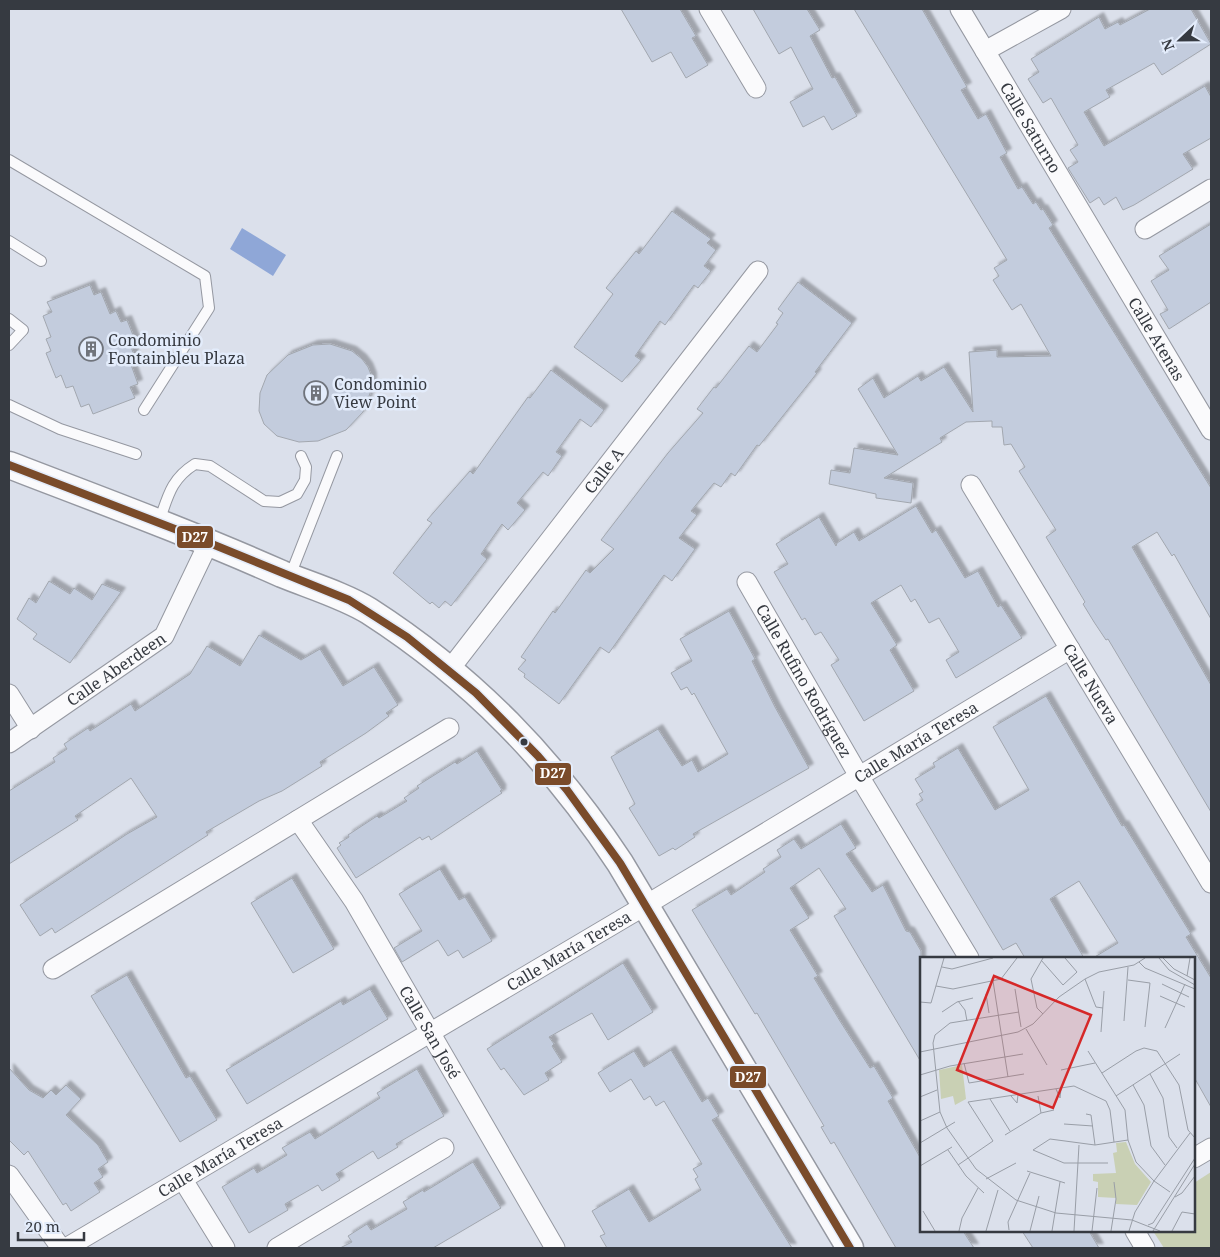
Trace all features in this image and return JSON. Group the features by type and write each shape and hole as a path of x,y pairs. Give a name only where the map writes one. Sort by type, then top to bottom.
{"street":[{"path":"709,9 756,88"},
{"name":"Calle Saturno","path":"960,9 1110,248"},
{"path":"985,50 1061,9"},
{"path":"1145,229 1211,189"},
{"name":"Calle Atenas","path":"1110,248 1211,430"},
{"name":"Calle A","path":"450,669 758,271"},
{"path":"9,464 209,542 367,610 450,669 525,739 562,781 592,820 646,905 850,1248"},
{"name":"Calle Nueva","path":"970,485 1211,884"},
{"name":"Calle Aberdeen","path":"9,743 164,636 209,542"},
{"name":"Calle Rufino Rodríguez","path":"747,582 859,776 968,957"},
{"name":"Calle María Teresa","path":"66,1248 183,1180 428,1032 646,905 1070,649"},
{"path":"9,694 31,729"},
{"path":"54,969 449,728"},
{"name":"Calle San José","path":"298,820 354,901 428,1032 555,1248"},
{"path":"277,1248 444,1148"},
{"path":"1195,1157 1211,1148"},
{"path":"9,1175 61,1248"},
{"path":"183,1180 225,1248"},
{"path":"1136,1232 1145,1248"}],"lane":[{"path":"9,160 205,276 209,308 144,410"},
{"path":"9,241 40,261"},
{"path":"9,319 23,330 9,345"},
{"path":"9,405 60,430 136,454"},
{"path":"159,522 170,491 180,473 195,464 210,466 264,501 280,502 297,494 305,480 306,467 301,456"},
{"path":"289,577 337,456"}],"green space":[{"path":"1211,1172 1211,1248 1164,1248 1154,1232 1195,1232 1195,1182"}],"water":[{"path":"242,228 286,255 273,276 230,249"}],"building":[{"path":"621,9 680,9 696,36 692,38 708,65 686,78 671,52 652,62"},
{"path":"753,9 807,9 820,30 810,36 832,78 835,77 857,116 832,130 824,116 803,127 790,102 813,89 791,47 779,54"},
{"path":"854,9 922,9 967,87 961,90 978,119 986,114 1007,153 1000,157 1018,189 1022,187 1033,204 1036,202 1041,210 1043,209 1053,225 1049,228 1211,488 1211,619 1174,554 1172,556 1157,532 1132,547 1211,685 1211,812 1108,639 1106,640 1083,604 1085,602 1046,537 1056,530 1019,471 1025,467 1011,444 1004,445 1002,427 992,427 992,421 966,422 940,438 942,442 884,478 913,483 911,503 876,498 876,494 829,484 831,470 850,473 854,448 898,455 858,389 873,378 884,398 918,376 921,381 944,367 973,412 969,352 997,350 997,357 1051,356 1021,304 1012,310 993,280 999,276 994,268 1007,260"},
{"path":"1150,9 1191,9 1211,44 1162,75 1154,63 1106,90 1110,97 1084,112 1104,146 1205,86 1211,97 1211,138 1183,154 1193,169 1134,205 1123,210 1116,197 1104,205 1099,197 1090,203 1068,168 1078,162 1070,150 1078,145 1051,98 1043,103 1028,79 1039,72 1031,59 1099,17 1105,29 1118,22 1120,25"},
{"path":"672,211 711,239 707,243 716,250 704,266 711,271 698,288 694,285 665,325 660,321 635,356 641,360 622,382 574,347 613,294 606,288 636,251 639,254"},
{"path":"1211,224 1211,302 1169,329 1160,314 1168,310 1151,281 1169,270 1159,256"},
{"path":"798,282 852,323 815,372 817,373 759,446 757,445 735,476 731,473 721,487 714,483 691,511 697,515 679,538 695,549 672,581 664,575 609,653 600,647 559,704 524,677 525,674 518,669 526,660 521,657 553,611 555,613 586,570 590,573 614,549 601,540 668,453 703,413 697,409 714,387 716,388 749,346 757,352 778,324 776,323 783,313 778,309"},
{"name":"Condominio Fontainbleu Plaza","path":"90,285 94,295 101,292 110,314 116,311 121,322 127,320 137,345 131,347 136,360 130,362 138,384 130,387 135,398 93,414 89,404 81,407 73,386 66,388 61,375 56,378 46,353 51,351 46,339 51,337 43,316 52,312 47,302"},
{"name":"Condominio View Point","path":"330,344 352,351 368,367 372,377 372,388 363,412 346,430 318,441 299,442 277,436 264,424 259,411 260,393 267,375 288,355 313,345"},
{"path":"551,370 604,410 591,427 580,419 556,452 562,456 548,476 543,472 517,503 525,510 508,530 502,524 481,554 487,559 451,606 445,601 439,608 432,602 430,604 393,573 432,523 427,520 470,471 473,474 528,397 530,398"},
{"path":"916,506 932,533 936,530 965,578 978,571 998,607 1001,605 1022,638 956,678 946,660 959,652 939,618 929,623 915,599 911,602 901,585 871,603 897,645 890,650 914,691 864,721 831,665 839,660 821,632 815,635 805,618 802,620 774,572 788,564 776,544 819,517 836,546 837,543 854,532 859,541"},
{"path":"49,581 70,594 74,588 92,600 102,584 121,592 70,663 33,639 37,634 17,619 29,598 36,603"},
{"path":"729,611 755,659 752,661 775,707 809,768 693,834 695,837 675,850 673,848 659,856 629,808 635,804 611,757 658,729 682,766 692,760 698,772 728,754 694,693 692,695 687,687 681,690 671,673 692,661 680,639"},
{"path":"259,635 301,660 320,649 343,686 374,667 398,705 386,713 389,716 366,733 320,762 322,766 282,791 259,801 206,832 208,835 55,933 52,928 40,936 20,905 127,834 157,817 131,778 75,816 78,820 9,864 9,791 55,762 53,758 67,749 64,744 88,728 90,731 131,704 135,711 190,674 207,646 240,666"},
{"path":"1046,696 1122,826 1124,825 1191,934 1186,937 1211,978 1211,1107 1195,1079 1195,957 1095,957 1118,943 1079,881 1050,899 1083,957 1024,957 1016,943 1003,950 916,804 923,800 919,794 923,792 915,779 935,767 933,763 958,748 995,810 1029,790 993,727"},
{"path":"477,751 502,790 500,791 502,793 431,840 429,836 422,840 420,837 356,878 337,848 341,845 339,843 377,816 379,818 407,801 404,798 419,788 417,786 455,762 457,764"},
{"path":"841,824 856,848 846,854 872,892 883,885 906,931 910,932 921,951 920,1060 834,916 846,909 819,868 790,888 809,918 790,930 818,976 814,978 840,1021 870,1068 874,1066 893,1098 888,1101 920,1157 920,1232 964,1232 974,1248 896,1248 834,1142 831,1144 821,1127 824,1126 757,1013 755,1014 692,910 727,889 731,895 765,872 763,869 781,857 777,850 794,839 801,849"},
{"path":"440,869 459,900 465,897 492,941 463,958 458,950 448,956 438,940 402,962 394,948 422,931 399,894"},
{"path":"292,878 334,949 293,973 251,903"},
{"path":"623,963 653,1012 608,1040 592,1013 549,1037 562,1062 545,1073 549,1080 524,1095 504,1068 501,1070 487,1049"},
{"path":"127,975 186,1078 190,1076 217,1120 180,1142 91,996"},
{"path":"370,989 388,1019 247,1104 226,1070 341,1001 343,1005"},
{"path":"671,1050 702,1102 708,1098 719,1116 712,1120 792,1248 607,1248 600,1236 605,1234 592,1211 629,1189 649,1222 701,1190 695,1179 698,1177 693,1169 702,1164 664,1101 656,1106 650,1096 644,1100 631,1079 610,1092 598,1073 634,1051 644,1067"},
{"path":"9,1068 29,1090 43,1098 51,1090 56,1095 66,1085 81,1099 66,1115 98,1145 108,1162 98,1169 103,1177 94,1183 100,1192 71,1211 66,1203 63,1205 28,1151 24,1155 9,1140"},
{"path":"417,1069 444,1116 396,1144 398,1147 378,1159 373,1151 336,1174 340,1180 322,1191 318,1185 285,1204 288,1210 249,1233 222,1187 254,1168 257,1173 287,1155 282,1148 310,1132 315,1139 380,1098 377,1093"},
{"path":"473,1162 501,1208 433,1248 340,1248 352,1242 348,1236 367,1224 371,1230 407,1209 403,1202 423,1190 424,1192"},
{"path":"1023,1232 1090,1232 1099,1248 1033,1248"}],"transit line":[{"name":"D27","path":"9,465 180,531 349,600 407,637 476,693 538,756 567,790 620,863 850,1248"}],"place":[{"name":"Condominio Fontainbleu Plaza","path":"91,349"},
{"name":"Condominio View Point","path":"316,393"}]}
